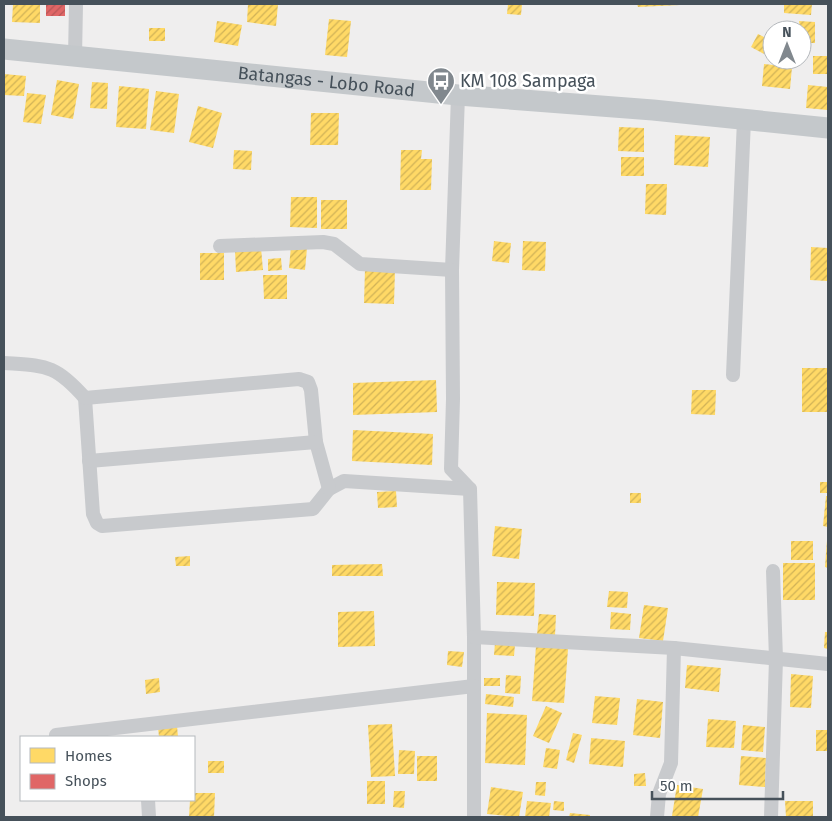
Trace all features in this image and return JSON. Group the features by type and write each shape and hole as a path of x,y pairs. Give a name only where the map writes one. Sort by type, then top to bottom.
{"main road":[{"name":"Batangas - Lobo Road","path":"4,49 458,95 828,128"}],"street":[{"path":"76,4 76,57"},
{"path":"458,95 452,270 453,399 451,469 470,489 474,637 474,817"},
{"path":"733,375 744,120"},
{"path":"220,246 323,242 334,244 360,264 452,270"},
{"path":"4,363 45,366 54,370 84,398 93,514 97,523 102,526 313,509 329,489 344,481 470,489"},
{"path":"84,398 299,379 308,382 312,390 316,442 329,489"},
{"path":"89,461 316,442"},
{"path":"770,817 776,659 773,571"},
{"path":"474,637 674,648 828,664"},
{"path":"656,817 659,794 671,763 674,648"},
{"path":"56,735 145,730 474,686"},
{"path":"148,801 148,817"}],"building: Homes":[{"path":"13,4 40,4 40,23 12,22"},
{"path":"248,4 278,4 276,26 247,22"},
{"path":"508,4 522,4 521,15 507,14"},
{"path":"637,4 680,4 680,5 638,7"},
{"path":"784,4 812,4 811,15 784,13"},
{"path":"329,19 351,21 347,57 325,55"},
{"path":"217,21 242,25 238,46 214,42"},
{"path":"812,22 815,22 815,43 812,43"},
{"path":"149,28 165,28 165,41 149,41"},
{"path":"758,34 762,36 762,53 751,47"},
{"path":"813,56 828,56 828,74 813,74"},
{"path":"763,70 792,70 790,89 762,86"},
{"path":"4,74 26,76 24,96 4,95"},
{"path":"57,80 79,84 73,119 51,115"},
{"path":"92,82 108,83 107,109 90,108"},
{"path":"808,85 828,87 828,110 806,108"},
{"path":"119,86 149,89 146,129 116,127"},
{"path":"156,91 179,94 174,133 150,130"},
{"path":"27,93 46,95 41,124 23,122"},
{"path":"198,106 222,113 213,148 189,142"},
{"path":"311,113 339,113 338,145 310,145"},
{"path":"619,127 644,128 644,152 618,151"},
{"path":"675,135 710,137 708,167 674,165"},
{"path":"234,150 252,151 251,170 233,169"},
{"path":"401,150 422,150 421,159 432,159 431,190 400,190"},
{"path":"621,157 644,157 644,176 621,176"},
{"path":"646,184 667,184 666,215 645,214"},
{"path":"291,197 317,197 317,228 290,227"},
{"path":"321,200 347,200 347,229 321,229"},
{"path":"494,241 511,243 509,263 492,261"},
{"path":"523,241 546,242 545,271 522,270"},
{"path":"291,246 307,248 305,270 289,268"},
{"path":"811,247 828,248 827,281 810,280"},
{"path":"261,248 263,270 236,272 235,250"},
{"path":"200,253 224,253 224,280 200,280"},
{"path":"281,258 282,270 268,271 268,259"},
{"path":"365,269 395,270 394,304 364,303"},
{"path":"263,275 287,275 287,299 264,299"},
{"path":"802,368 828,368 828,412 802,412"},
{"path":"436,380 437,412 353,415 353,383"},
{"path":"692,390 716,390 715,415 691,414"},
{"path":"353,430 433,434 432,465 352,461"},
{"path":"820,482 828,482 828,493 820,493"},
{"path":"396,491 397,507 378,508 377,492"},
{"path":"630,493 641,493 641,503 630,503"},
{"path":"826,496 828,496 828,527 823,526"},
{"path":"495,526 522,529 519,559 492,556"},
{"path":"828,540 828,568 825,567"},
{"path":"791,541 813,541 813,560 791,560"},
{"path":"190,556 190,566 176,566 175,557"},
{"path":"783,563 815,563 815,600 783,600"},
{"path":"382,564 383,576 332,576 332,565"},
{"path":"497,582 535,583 534,616 496,615"},
{"path":"609,591 628,592 627,608 607,607"},
{"path":"644,605 668,608 663,641 639,638"},
{"path":"374,611 375,646 338,647 338,612"},
{"path":"611,612 631,614 630,630 610,629"},
{"path":"539,614 556,615 555,636 537,635"},
{"path":"825,632 828,632 828,649 824,648"},
{"path":"495,643 515,644 514,656 494,655"},
{"path":"536,646 568,649 564,703 532,701"},
{"path":"448,651 464,652 462,667 447,665"},
{"path":"687,665 721,668 719,692 685,688"},
{"path":"791,674 813,676 811,708 790,707"},
{"path":"506,675 521,676 520,694 505,693"},
{"path":"159,678 160,692 146,694 145,680"},
{"path":"484,678 500,678 500,686 484,686"},
{"path":"486,694 514,697 513,707 485,704"},
{"path":"595,696 620,698 617,725 592,723"},
{"path":"637,699 663,702 660,738 633,735"},
{"path":"546,706 562,713 549,743 533,736"},
{"path":"487,713 527,715 525,765 485,763"},
{"path":"708,719 736,721 734,748 706,747"},
{"path":"392,724 395,776 371,777 368,725"},
{"path":"743,725 765,727 763,752 741,750"},
{"path":"177,726 178,736 159,736 158,727"},
{"path":"816,730 828,730 828,751 816,751"},
{"path":"573,733 582,735 574,763 566,760"},
{"path":"591,738 625,741 623,767 589,764"},
{"path":"546,748 560,750 557,769 543,767"},
{"path":"399,750 415,751 414,774 398,774"},
{"path":"417,756 437,756 437,781 417,781"},
{"path":"741,756 766,758 765,787 739,785"},
{"path":"208,761 224,761 224,773 208,773"},
{"path":"645,773 646,786 634,786 634,774"},
{"path":"367,781 385,781 385,804 367,804"},
{"path":"536,782 546,782 545,796 535,795"},
{"path":"677,785 703,789 698,817 672,816"},
{"path":"491,787 523,792 519,817 487,814"},
{"path":"394,791 405,791 404,808 393,807"},
{"path":"195,793 215,793 214,817 189,817 190,801 195,801"},
{"path":"527,801 551,803 549,817 525,817"},
{"path":"554,801 564,802 564,811 553,810"},
{"path":"785,801 813,801 813,817 786,817"},
{"path":"570,813 590,815 590,817 569,817"}],"building: Shops":[{"path":"46,4 65,4 65,16 46,16"}],"place":[{"name":"KM 108 Sampaga","path":"441,105"}]}
